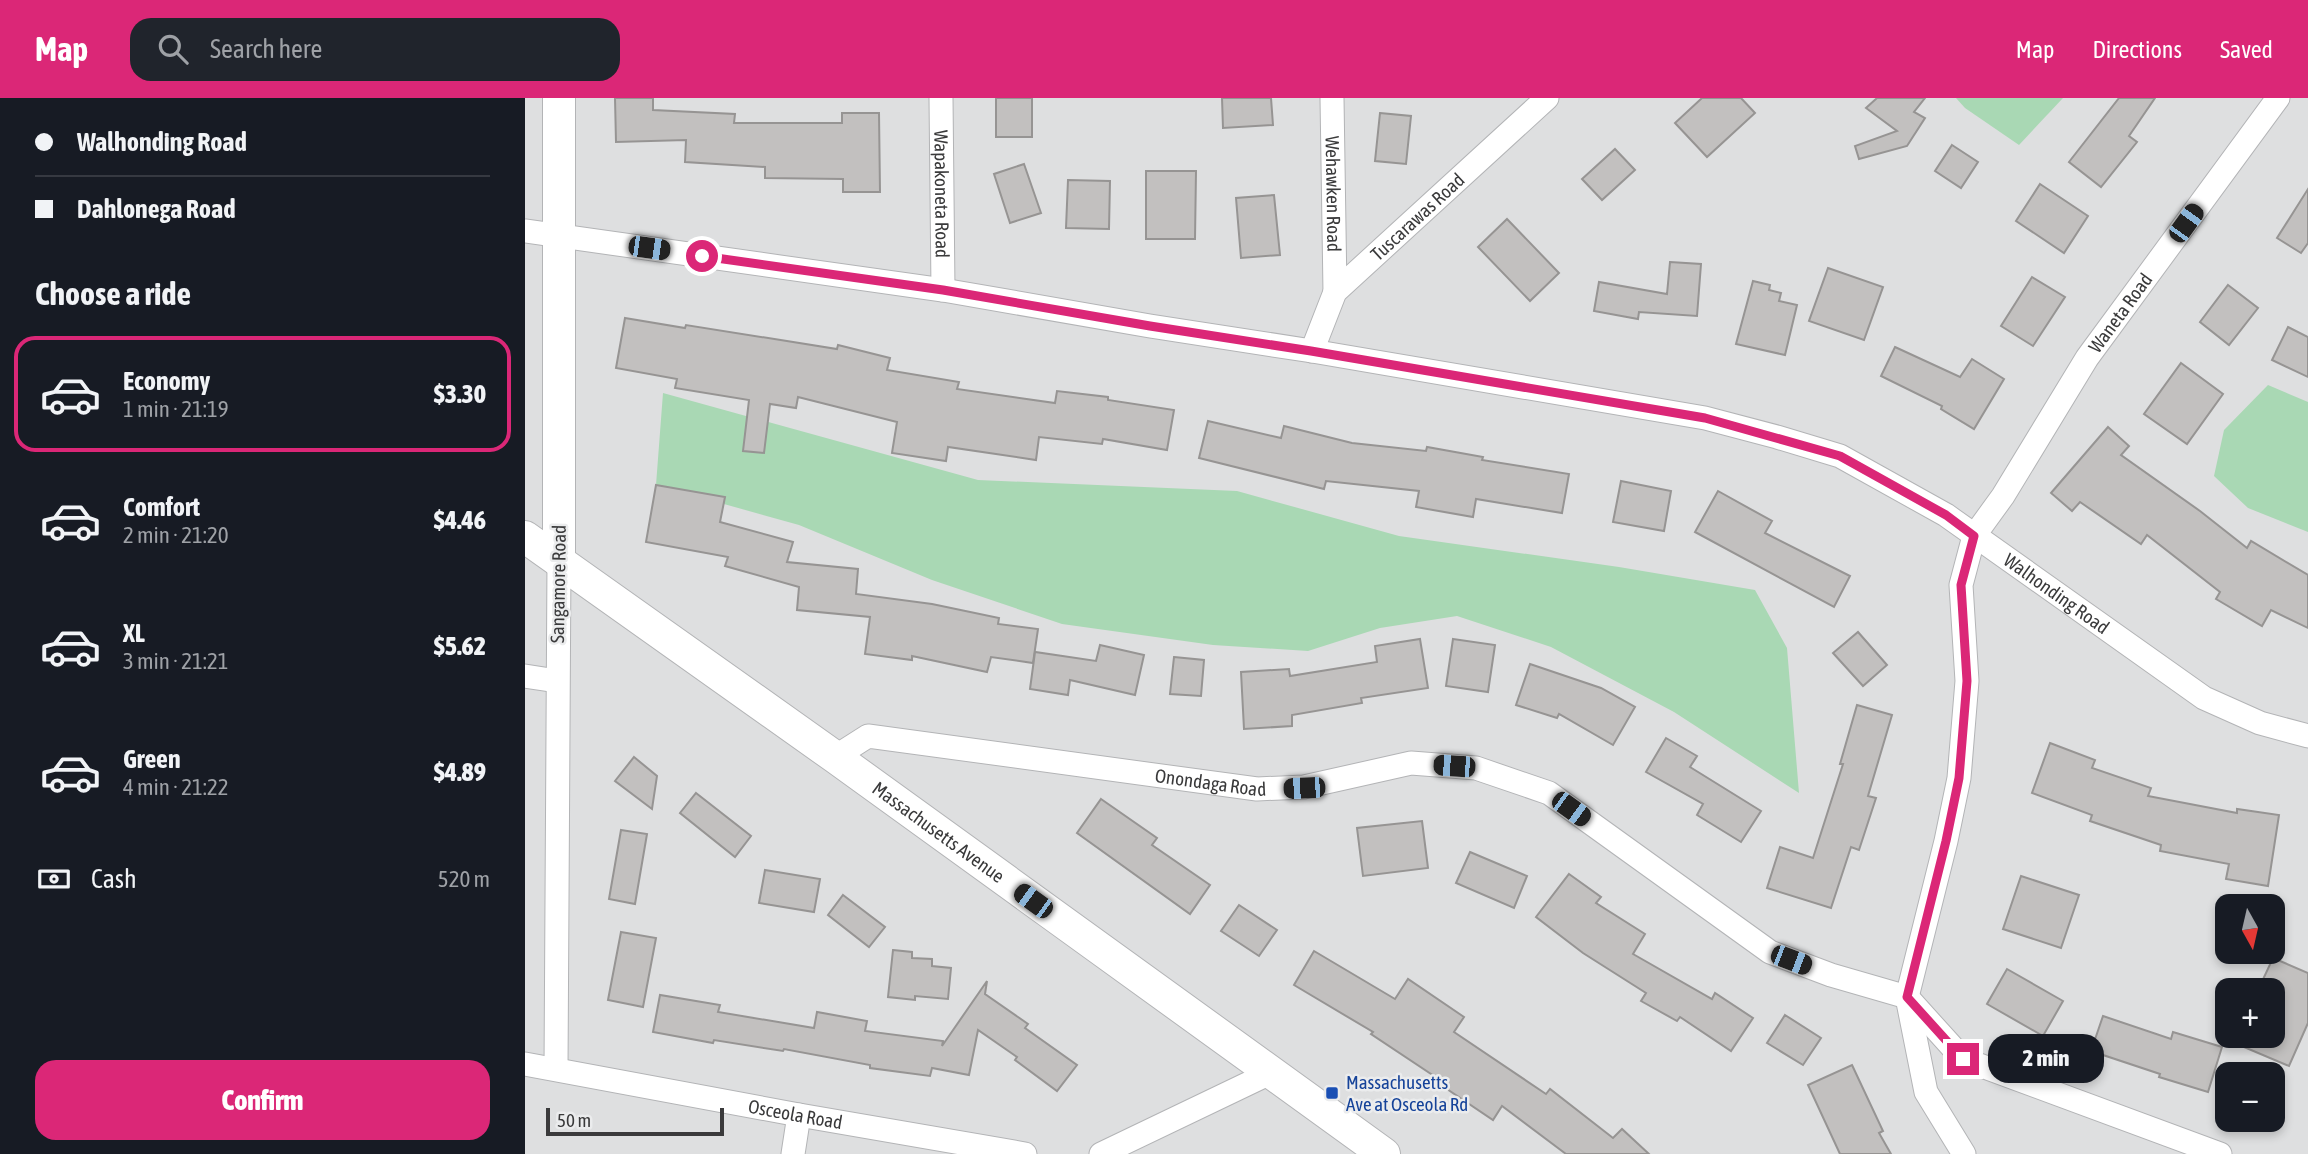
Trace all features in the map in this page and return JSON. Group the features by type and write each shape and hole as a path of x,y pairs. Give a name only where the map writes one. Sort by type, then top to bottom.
{"main road":[{"name":"Sangamore Road","path":"559,98 559,561"},
{"name":"Massachusetts Avenue","path":"525,537 835,757 1384,1154"}],"street":[{"name":"Wapakoneta Road","path":"941,98 943,290"},
{"name":"Wehawken Road","path":"1332,98 1335,292"},
{"name":"Tuscarawas Road","path":"1311,351 1335,292 1547,98"},
{"name":"Waneta Road","path":"1974,536 2003,496 2087,358 2278,98"},
{"name":"Walhonding Road","path":"525,231 943,290 1705,418 1777,437 1840,456 1946,515 2204,698 2260,723 2308,736"},
{"path":"1964,1154 1926,1092 1907,997 1959,778 1967,681 1961,585 1974,536"},
{"name":"Sangamore Road","path":"556,1069 559,561"},
{"path":"525,676 557,681"},
{"name":"Onondaga Road","path":"835,757 868,736 1257,789 1304,788 1411,763 1476,768 1549,793 1770,952 1831,975 1907,997"},
{"path":"1907,997 1963,1059 2220,1154"},
{"name":"Osceola Road","path":"525,1064 1025,1154"},
{"path":"1101,1154 1270,1073"},
{"path":"793,1154 799,1115"}],"green space":[{"path":"1956,98 2063,98 2019,145 1965,108"},
{"path":"2268,385 2308,402 2308,532 2248,508 2214,476 2224,430"},
{"path":"663,393 978,480 1237,491 1399,536 1619,567 1755,590 1787,648 1799,793 1674,712 1551,647 1457,616 1380,628 1308,651 1213,645 1062,624 932,580 799,525 656,485"}],"building":[{"path":"615,98 653,98 653,110 735,114 734,123 842,123 842,113 879,113 880,192 843,192 843,179 765,178 765,167 685,162 686,140 616,142"},
{"path":"996,98 1032,98 1032,137 996,137"},
{"path":"1222,98 1271,98 1273,125 1223,128"},
{"path":"1702,98 1741,98 1755,113 1707,157 1675,123"},
{"path":"1877,98 1925,98 1914,112 1925,118 1907,146 1859,159 1855,146 1897,131 1866,108"},
{"path":"2119,98 2155,98 2129,136 2137,142 2101,187 2069,162"},
{"path":"1380,113 1411,116 1406,164 1375,161"},
{"path":"1952,145 1978,162 1961,188 1935,171"},
{"path":"1615,149 1635,170 1602,200 1582,179"},
{"path":"1024,164 1041,213 1010,223 994,174"},
{"path":"1146,171 1196,171 1195,239 1146,239"},
{"path":"1068,180 1110,181 1109,229 1066,228"},
{"path":"2040,184 2088,216 2064,253 2016,221"},
{"path":"2308,189 2308,243 2301,253 2277,238"},
{"path":"1274,195 1280,255 1241,258 1236,198"},
{"path":"1507,219 1559,273 1530,301 1478,247"},
{"path":"1670,262 1701,264 1697,316 1639,312 1638,319 1594,311 1599,282 1667,294"},
{"path":"1828,268 1883,287 1864,340 1809,321"},
{"path":"2032,277 2065,297 2033,346 2001,326"},
{"path":"1753,281 1770,285 1769,290 1781,293 1779,301 1797,305 1785,355 1736,344"},
{"path":"2228,285 2258,308 2229,345 2200,322"},
{"path":"625,318 837,349 838,345 890,358 887,370 959,382 957,389 1055,403 1057,391 1108,397 1108,400 1174,410 1167,450 1103,439 1102,444 1039,437 1036,460 948,447 946,461 892,453 897,422 798,397 796,408 770,404 764,453 743,451 749,400 675,388 677,379 616,368"},
{"path":"2288,327 2308,337 2308,377 2272,360"},
{"path":"1895,347 1960,377 1972,359 2004,379 1974,429 1941,409 1942,406 1881,376"},
{"path":"2181,363 2223,394 2187,444 2144,414"},
{"path":"1208,421 1281,438 1284,426 1352,443 1426,451 1427,447 1483,457 1482,460 1569,474 1562,513 1476,499 1473,517 1416,507 1419,491 1326,481 1324,489 1199,458"},
{"path":"2108,427 2129,446 2121,455 2247,548 2251,541 2308,575 2308,628 2271,610 2262,626 2216,599 2220,592 2147,535 2141,544 2080,502 2072,511 2051,493"},
{"path":"1621,481 1671,491 1664,531 1613,522"},
{"path":"656,485 725,497 720,522 793,542 787,562 858,569 856,594 932,604 999,618 998,624 1038,629 1033,663 991,657 987,672 912,656 912,660 865,654 870,617 797,610 799,587 725,566 728,557 646,542"},
{"path":"1718,491 1772,521 1765,533 1850,576 1834,607 1695,532"},
{"path":"1858,632 1887,665 1863,686 1833,653"},
{"path":"1420,639 1428,688 1361,698 1362,703 1292,715 1292,726 1244,729 1241,672 1289,669 1290,676 1377,662 1375,646"},
{"path":"1453,639 1495,645 1488,692 1446,686"},
{"path":"1100,645 1144,655 1135,695 1070,680 1068,695 1030,689 1035,652 1096,661"},
{"path":"1174,657 1204,660 1201,696 1170,694"},
{"path":"1530,664 1601,688 1635,707 1613,745 1559,714 1557,718 1516,705"},
{"path":"1857,705 1892,715 1868,796 1876,798 1859,850 1851,847 1831,908 1767,888 1780,847 1813,858 1843,764 1840,764"},
{"path":"1666,738 1697,756 1690,767 1761,811 1741,842 1697,815 1703,804 1646,772"},
{"path":"2050,743 2095,760 2092,768 2151,788 2148,796 2237,813 2237,809 2279,815 2268,886 2226,879 2229,864 2160,851 2161,845 2090,821 2092,815 2032,793"},
{"path":"634,757 657,776 652,809 615,781"},
{"path":"696,793 751,836 735,857 680,813"},
{"path":"1101,799 1157,838 1152,845 1210,885 1190,914 1077,833"},
{"path":"1422,821 1428,868 1363,876 1357,828"},
{"path":"621,830 647,834 635,904 609,899"},
{"path":"1470,852 1527,876 1514,908 1456,883"},
{"path":"765,870 820,879 814,912 759,903"},
{"path":"1569,874 1601,897 1596,903 1645,934 1633,954 1712,999 1715,993 1753,1018 1731,1051 1680,1017 1677,1021 1641,1001 1646,993 1583,953 1536,917"},
{"path":"2021,876 2079,895 2061,948 2003,929"},
{"path":"843,895 885,927 869,947 828,915"},
{"path":"1239,905 1277,930 1259,956 1221,931"},
{"path":"621,932 656,938 643,1007 608,1000"},
{"path":"893,950 912,952 912,958 932,959 932,966 951,968 948,999 888,997"},
{"path":"1314,951 1395,999 1408,979 1464,1017 1454,1032 1546,1094 1550,1089 1613,1138 1622,1129 1649,1154 1566,1154 1502,1106 1493,1120 1441,1085 1443,1082 1371,1034 1373,1032 1294,985"},
{"path":"2285,963 2308,973 2308,1023 2289,1066 2285,1062 2246,1048 2285,1048 2285,978 2264,978 2270,964"},
{"path":"2007,969 2063,1001 2043,1036 1987,1004"},
{"path":"987,981 985,994 1028,1024 1025,1028 1077,1065 1057,1091 1015,1060 1017,1057 978,1030 969,1075 932,1068 930,1076 870,1068 870,1065 784,1049 783,1051 714,1040 713,1043 653,1032 660,995 720,1005 718,1012 814,1028 817,1012 867,1021 865,1031 943,1041 942,1046"},
{"path":"1785,1015 1821,1038 1803,1065 1767,1043"},
{"path":"2103,1016 2171,1039 2173,1032 2222,1048 2217,1062 2215,1062 2208,1092 2091,1051"},
{"path":"1852,1065 1883,1131 1879,1133 1891,1154 1840,1154 1808,1085"}],"place":[{"name":"Massachusetts Ave at Osceola Rd","path":"1332,1093"}],"route":[{"path":"702,256 943,290 1705,418 1840,456 1946,515 1974,536 1961,585 1967,681 1959,778 1907,997 1963,1059"}]}
